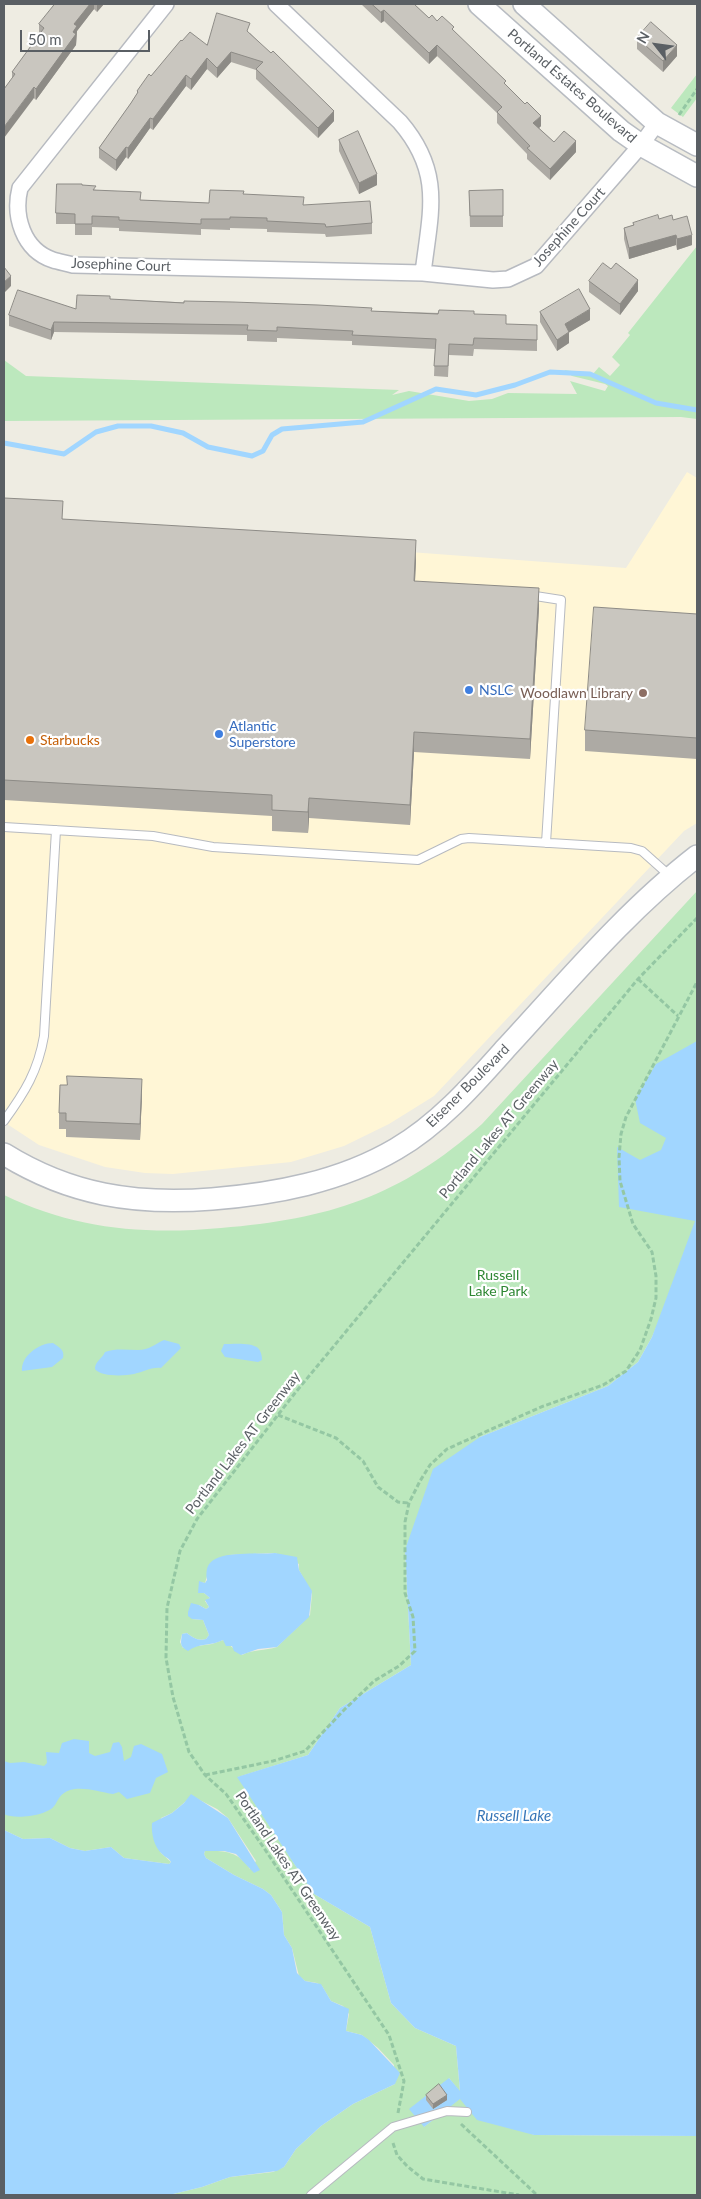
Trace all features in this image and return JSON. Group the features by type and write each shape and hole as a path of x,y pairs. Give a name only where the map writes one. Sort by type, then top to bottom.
{"street":[{"name":"Josephine Court","path":"166,4 20,188 17,200 17,214 25,237 33,247 52,260 73,265 423,274 500,280 520,274 536,266 641,145 663,126"},
{"path":"276,4 400,122 416,143 428,170 432,194 423,274"},
{"name":"Portland Estates Boulevard","path":"479,4 621,131 641,145 697,176"},
{"name":"Portland Estates Boulevard","path":"524,4 663,126 697,145"},
{"name":"Eisener Boulevard","path":"4,1154 50,1180 90,1193 159,1201 198,1200 264,1194 310,1183 375,1160 423,1130 468,1089 626,920 670,876 697,856"}],"lane":[{"path":"516,594 561,600 546,843"},
{"path":"4,827 153,836 213,848 418,860 469,838 631,848 642,851 670,876"},
{"path":"4,1121 34,1075 41,1058 44,1036 56,830"},
{"path":"311,2195 393,2127 447,2111 467,2112"}],"path":[{"path":"663,126 697,89"},
{"name":"Portland Lakes AT Greenway","path":"519,2195 423,2179 397,2155 392,2140 393,2127 401,2102 404,2081 389,2035 253,1832 226,1794 205,1775 190,1752 173,1697 166,1658 167,1608 180,1551 197,1519 278,1415 638,979 697,918"},
{"path":"638,979 678,1016"},
{"path":"205,1775 273,1761 305,1752 374,1681 399,1666 415,1650 413,1617 406,1594 405,1522 409,1503 430,1465 447,1449 542,1407 603,1385 626,1371 640,1350 656,1298 656,1276 652,1252 633,1224 620,1181 619,1157 621,1134 626,1117 697,982"},
{"path":"278,1415 336,1438 363,1461 378,1488 398,1502 409,1503"},
{"path":"447,2111 537,2195"}],"shaded area":[{"path":"687,472 697,478 697,823 684,831 434,1096 389,1124 344,1146 291,1162 173,1174 145,1173 105,1167 39,1145 4,1122 4,522 626,568"}],"green space":[{"path":"697,74 697,98 683,117 671,108"},
{"path":"697,246 697,419 681,417 4,421 4,360 26,376 399,390 392,395 409,391 469,401 492,399 508,393 577,394 570,381 605,391 608,386 605,384 572,376 564,370 593,374 599,367 610,376 620,365 612,357 630,335 628,333"},
{"name":"Russell Lake Park","path":"697,891 697,1234 652,1337 638,1362 608,1386 480,1437 405,1550 411,1665 340,1708 308,1755 238,1777 314,1894 370,1927 391,2003 415,2028 456,2046 460,2092 449,2078 424,2127 460,2098 534,2135 697,2136 697,2195 169,2195 202,2187 230,2177 273,2172 284,2167 296,2149 321,2126 353,2104 395,2084 394,2065 362,2035 346,2031 349,2014 343,2006 331,2001 322,1986 305,1981 299,1976 292,1948 284,1935 282,1912 271,1895 206,1858 205,1851 230,1853 246,1863 250,1869 256,1861 228,1818 217,1809 192,1796 172,1813 161,1818 156,1843 161,1853 171,1862 169,1864 124,1858 111,1847 85,1851 70,1848 50,1838 23,1839 4,1830 4,1195 57,1215 110,1227 164,1231 260,1224 329,1210 361,1200 392,1187 422,1170 452,1149 482,1124","holes":["275,1553 299,1564 299,1570 312,1594 310,1615 277,1647 242,1655 223,1640 212,1644 183,1648 180,1642 182,1634 187,1633 200,1640 206,1639 209,1635 203,1620 192,1619 199,1605 206,1609 209,1607 205,1601 210,1598 204,1593 200,1593 201,1582 205,1583 208,1573 229,1555"]}],"water":[{"name":"Russell Lake","path":"697,1041 697,2136 534,2135 477,2120 460,2099 424,2127 409,2109 449,2078 460,2091 456,2046 415,2028 391,2003 370,1927 314,1894 237,1777 308,1755 340,1708 411,1665 405,1550 433,1469 480,1437 608,1386 638,1362 652,1337 695,1221 619,1207 617,1147 640,1160 661,1150 666,1138 640,1123 635,1099 656,1064"},
{"path":"164,1340 179,1344 181,1348 161,1368 119,1375 107,1375 95,1369 96,1364 105,1352 142,1350"},
{"path":"53,1343 62,1351 63,1358 52,1367 22,1371 24,1360 32,1351 42,1345"},
{"path":"224,1344 255,1346 262,1355 262,1360 258,1362 225,1357 221,1351"},
{"path":"275,1553 297,1557 299,1570 312,1591 309,1617 277,1647 258,1649 241,1655 234,1651 232,1646 226,1646 223,1640 192,1648 188,1651 183,1648 181,1644 182,1634 187,1633 200,1640 206,1639 209,1635 203,1620 192,1619 188,1616 188,1612 191,1603 206,1609 209,1607 205,1600 210,1598 204,1593 198,1593 199,1581 205,1583 207,1580 206,1573 210,1563 222,1556"},
{"path":"74,1739 89,1741 89,1753 95,1756 110,1752 113,1743 119,1742 122,1747 124,1761 131,1757 134,1746 141,1744 162,1754 168,1772 156,1778 150,1793 127,1799 119,1792 113,1794 75,1789 62,1794 55,1805 45,1812 23,1817 4,1814 4,1761 44,1766 47,1763 46,1752 59,1753 62,1743"},
{"path":"191,1794 228,1818 260,1870 254,1873 236,1854 224,1851 205,1851 206,1858 271,1895 282,1912 284,1935 292,1948 297,1973 305,1981 321,1984 331,2001 349,2009 346,2031 362,2035 369,2040 400,2073 395,2084 353,2104 321,2126 296,2149 284,2167 277,2171 230,2177 202,2187 169,2195 4,2195 4,1830 23,1839 50,1838 70,1848 85,1851 111,1847 124,1858 169,1864 171,1862 159,1851 155,1844 152,1823 172,1813"}],"building":[{"path":"55,4 90,4 74,24 77,26 73,32 76,34 36,89 34,87 4,127 4,89 15,74 12,72 44,28 39,24"},
{"path":"372,4 414,4 429,18 432,15 437,21 442,16 454,27 452,29 506,81 504,83 525,104 527,102 541,116 533,123 554,142 564,131 576,141 550,169 527,148 530,146 497,112 502,107 437,45 429,53 384,10 381,12"},
{"path":"217,13 250,23 247,31 271,53 273,51 334,111 318,128 256,69 263,62 231,52 217,68 207,58 191,79 186,75 153,119 150,118 128,148 126,147 116,160 99,148 149,74 151,76 181,40 190,32 207,45"},
{"path":"651,22 677,45 663,61 637,38"},
{"path":"358,131 377,174 359,183 339,140"},
{"path":"57,184 96,186 93,190 141,192 140,200 209,203 210,190 244,191 243,194 304,197 303,205 370,201 372,223 326,227 325,224 267,221 267,218 230,217 230,219 201,219 201,224 119,220 119,217 92,216 92,224 75,224 75,214 56,213"},
{"path":"503,190 503,216 470,216 469,191"},
{"path":"658,215 659,219 672,215 673,220 687,216 692,235 677,239 676,235 629,248 624,228"},
{"path":"603,263 611,269 616,263 638,280 620,304 589,281"},
{"path":"4,267 11,276 4,282"},
{"path":"579,289 590,309 565,324 569,332 557,340 540,312"},
{"path":"18,290 76,309 77,295 110,296 110,299 184,303 184,301 318,305 372,308 371,311 438,314 439,310 474,311 474,314 506,315 506,324 537,325 537,340 474,338 473,345 449,344 448,366 434,366 436,339 352,335 353,331 277,327 277,331 247,330 248,325 54,322 51,330 9,315"},
{"path":"4,498 63,501 62,519 416,540 414,581 539,588 530,739 414,732 410,805 309,798 308,812 272,810 272,795 4,780"},
{"name":"Woodlawn Library","path":"594,607 697,614 697,738 585,730"},
{"path":"67,1076 142,1079 140,1124 66,1121 66,1113 59,1113 60,1085 67,1085"},
{"path":"439,2084 447,2095 433,2104 426,2095"}],"waterway":[{"path":"4,443 64,454 96,432 118,426 151,426 183,433 208,447 252,456 263,451 272,435 282,429 363,422 436,389 476,395 515,385 550,372 590,374 656,403 697,410"}],"place":[{"name":"NSLC","path":"469,690"},
{"name":"Woodlawn Library","path":"643,693"},
{"name":"Atlantic Superstore","path":"219,734"},
{"name":"Starbucks","path":"30,740"}]}
